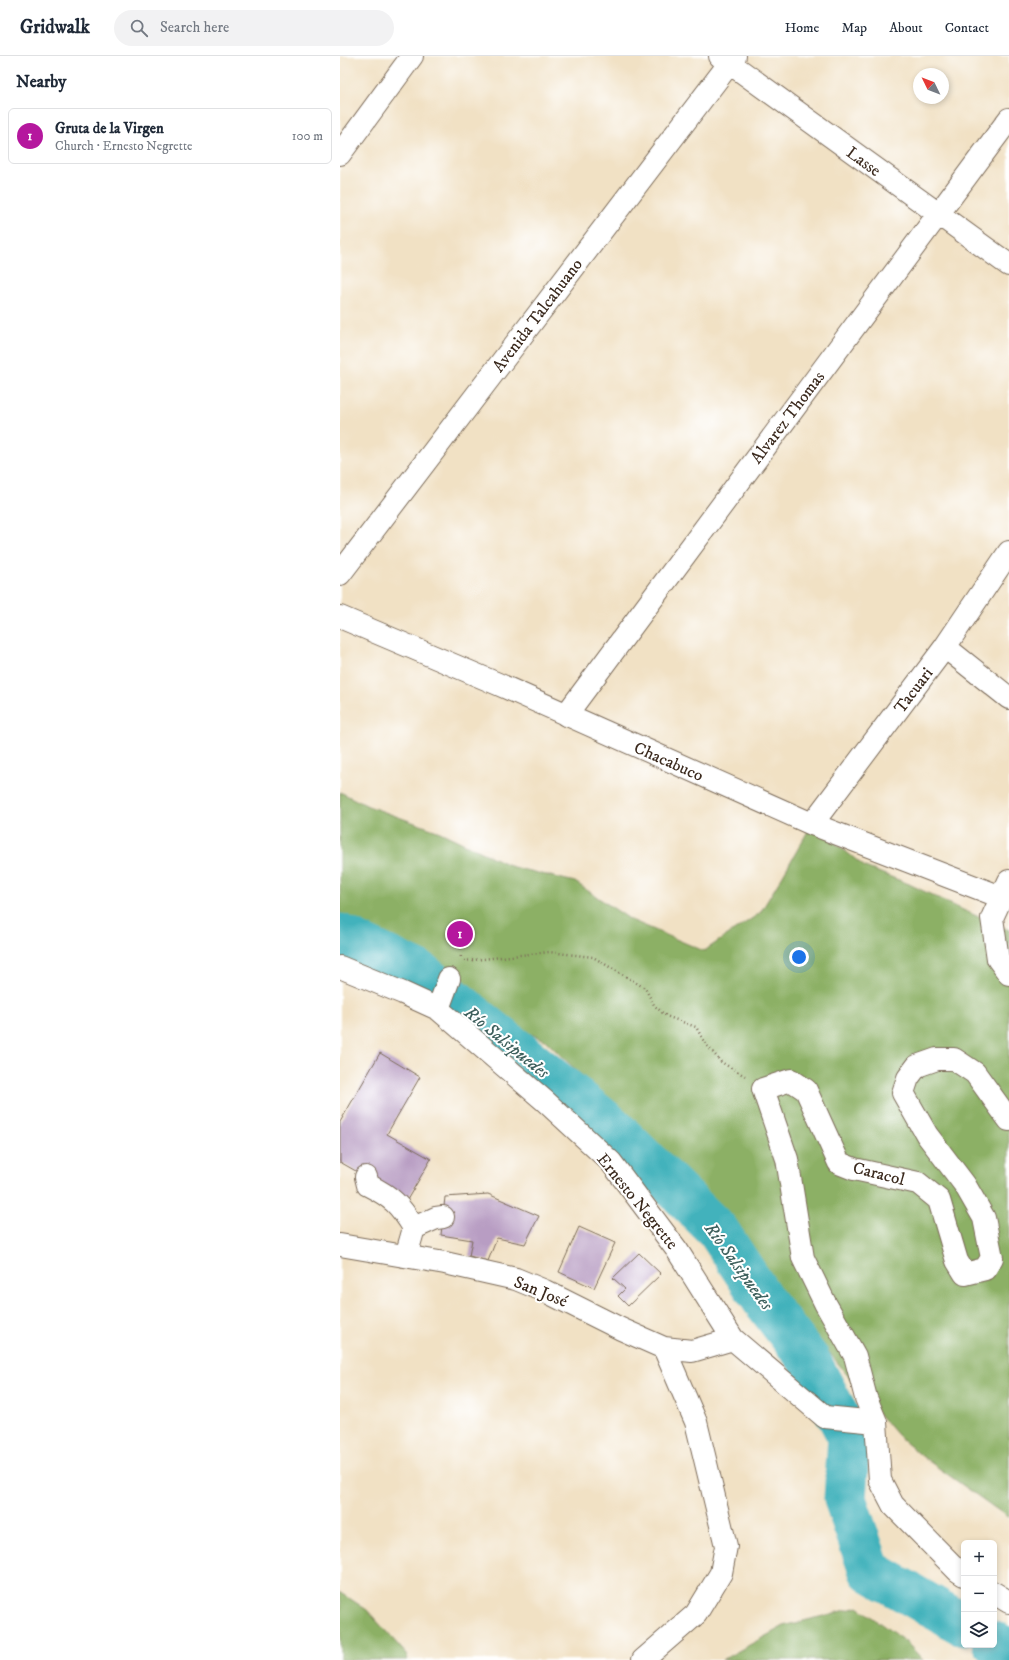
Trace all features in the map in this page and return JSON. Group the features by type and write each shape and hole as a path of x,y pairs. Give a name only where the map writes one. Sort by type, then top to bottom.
{"street":[{"path":"340,154 412,56"},
{"name":"Lasse","path":"728,58 1009,265"},
{"name":"Avenida Talcahuano","path":"340,574 728,58"},
{"name":"Alvarez Thomas","path":"566,715 1009,119"},
{"name":"Tacuari","path":"812,824 945,647 1009,552"},
{"name":"Chacabuco","path":"340,617 812,824 1005,889"},
{"path":"945,647 1009,698"},
{"path":"1005,889 992,918 998,958 1009,974"},
{"name":"Ernesto Negrette","path":"340,967 438,1009 545,1101 610,1162 677,1250 733,1339 825,1417 876,1422"},
{"path":"438,1009 449,979"},
{"name":"Caracol","path":"763,1089 791,1080 806,1090 839,1163 854,1169 918,1183 939,1200 957,1262 965,1274 985,1269 992,1258 984,1218 965,1185 927,1135 903,1093 908,1078 917,1066 937,1059 954,1059 975,1073 1009,1120"},
{"path":"763,1089 787,1159 803,1258 825,1303 855,1356 866,1398 876,1422 880,1480 893,1505 961,1573"},
{"path":"366,1177 368,1185 387,1194 404,1212 414,1228 408,1249 404,1256"},
{"path":"414,1228 436,1218 443,1217"},
{"name":"San José","path":"340,1245 404,1256 516,1279 545,1291 621,1329 664,1348 692,1351 733,1339"},
{"path":"643,1660 696,1614 721,1573 726,1546 696,1422 664,1348"},
{"path":"997,1595 1009,1602"}],"path":[{"path":"461,961 549,952 593,957 645,988 654,1005 666,1016 696,1028 705,1043 721,1062 744,1074 763,1089"}],"green space":[{"path":"340,792 368,806 440,832 513,867 575,882 631,920 704,951 760,913 812,824 865,867 909,884 1009,930 1009,1518 923,1457 898,1436 876,1411 698,1188 545,1040 340,954"},
{"path":"340,1592 367,1610 407,1655 408,1660 340,1660"},
{"path":"858,1607 907,1643 923,1660 722,1660 784,1626"}],"building":[{"path":"380,1053 420,1077 387,1134 431,1159 407,1200 340,1162 340,1122"},
{"path":"488,1194 539,1216 525,1244 497,1238 488,1261 469,1256 472,1240 441,1235 445,1197"},
{"path":"579,1227 615,1243 594,1288 559,1272"},
{"path":"639,1253 661,1274 628,1306 618,1296 625,1289 613,1278"}],"waterway":[{"name":"Río Salsipuedes","path":"340,935 421,973 610,1125 718,1231 763,1300 809,1360 849,1437 845,1499 870,1571 961,1623"},
{"name":"Río Salsipuedes","path":"997,1644 1009,1651"}],"place":[{"name":"Gruta de la Virgen","path":"460,934"}]}
